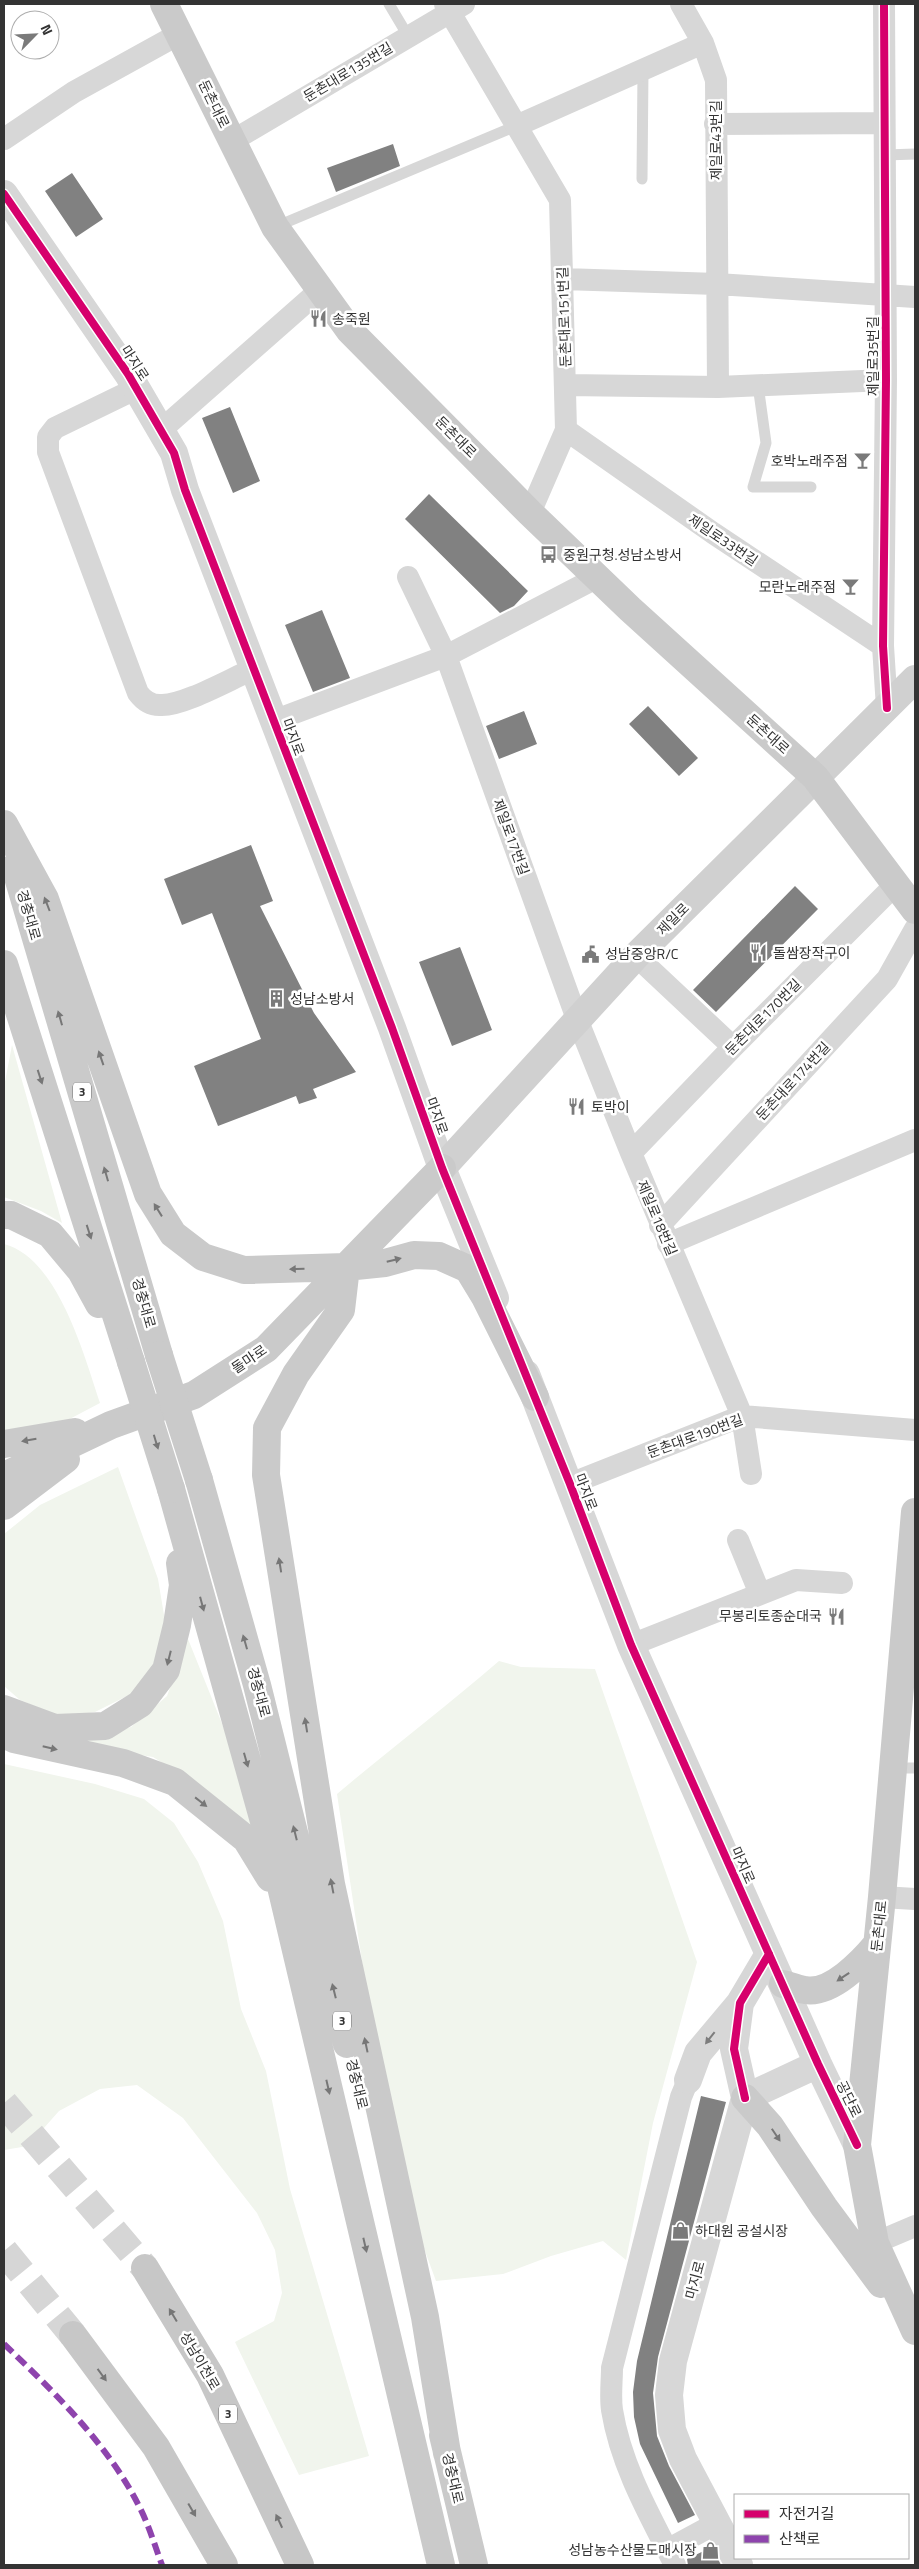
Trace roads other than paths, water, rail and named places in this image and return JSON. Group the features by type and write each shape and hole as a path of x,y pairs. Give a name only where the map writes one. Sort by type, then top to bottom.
{"highway":[{"name":"성남이천로","path":"145,2268 210,2376 300,2565"},
{"path":"73,2335 156,2447 224,2565"}],"main road":[{"name":"둔촌대로","path":"164,4 275,227 350,331 530,513 630,609 815,777 897,883 915,910"},
{"name":"제일로","path":"442,1168 636,956 915,679"},
{"path":"4,824 45,899 148,1194 173,1234 203,1257 244,1270 346,1267 385,1263 414,1255 439,1256 468,1269 485,1297 535,1397"},
{"name":"경충대로","path":"4,829 199,1480 260,1694 474,2565"},
{"name":"경충대로","path":"4,964 170,1489 274,1858 441,2565"},
{"name":"돌마로","path":"4,1476 111,1426 194,1395 266,1349 442,1168"},
{"path":"4,1214 11,1215 50,1234 81,1271 131,1362"},
{"path":"346,1267 341,1310 296,1374 266,1428 266,1474 331,1884 426,2317 448,2453"},
{"path":"4,1444 111,1426"},
{"path":"4,1506 111,1426"},
{"path":"4,1709 55,1728 105,1726 140,1704 166,1670 177,1625 182,1585 170,1489"},
{"name":"둔촌대로","path":"914,2328 875,2243 857,2145 882,1897 904,1768 915,1512"},
{"path":"4,1734 14,1739 123,1763 176,1782 246,1839 269,1875 293,1939"},
{"path":"783,1984 807,1991 833,1984 859,1966 878,1944"},
{"path":"745,2098 770,2126 824,2207 914,2328"}],"street":[{"name":"제일로43번길","path":"681,4 703,44 716,80 718,386"},
{"name":"제일로35번길","path":"884,4 886,380 883,646 887,708"},
{"name":"둔촌대로135번길","path":"232,141 453,7"},
{"name":"둔촌대로151번길","path":"453,7 516,126 560,200 566,430 530,513"},
{"path":"4,140 74,92 180,34"},
{"path":"516,126 703,44"},
{"path":"715,124 884,122"},
{"name":"마지로","path":"4,194 135,386 174,453 185,490 392,1028 442,1168 570,1484 631,1645 818,2064"},
{"path":"563,278 717,284 915,297"},
{"path":"161,430 320,290"},
{"name":"제일로35번길","path":"566,385 718,386 886,380"},
{"path":"135,386 125,394 55,428 48,437 48,452 138,693 146,702 160,706 177,703 254,669"},
{"name":"제일로33번길","path":"566,430 713,533 883,646"},
{"name":"제일로17번길","path":"408,577 446,656 577,1019"},
{"path":"273,720 446,656 598,577"},
{"name":"둔촌대로170번길","path":"631,1153 733,1047 897,883"},
{"name":"둔촌대로174번길","path":"664,1235 888,979 915,928"},
{"path":"636,956 733,1047"},
{"name":"제일로18번길","path":"577,1019 664,1235 742,1416 751,1474"},
{"path":"664,1235 915,1140"},
{"name":"둔촌대로190번길","path":"570,1484 742,1416 915,1430"},
{"path":"738,1540 760,1594"},
{"path":"631,1645 796,1580 842,1583"},
{"path":"882,1897 915,1899"},
{"path":"717,2523 671,2558 638,2493 620,2444 612,2408 612,2368 681,2097 698,2053 740,2003 769,1954"},
{"path":"740,2003 734,2049 745,2098"},
{"path":"745,2098 818,2064"},
{"name":"공단로","path":"818,2064 857,2145"},
{"path":"688,2080 702,2070 720,2069 733,2078 745,2098"},
{"name":"마지로","path":"734,2555 683,2459 672,2430 669,2394 673,2361 745,2098"},
{"path":"875,2243 915,2226"}],"lane":[{"path":"389,4 408,36"},
{"path":"642,179 644,70"},
{"path":"275,227 516,126"},
{"path":"885,155 915,154"},
{"path":"758,385 766,443 753,487 811,487"}],"tunnel":[{"path":"4,2103 145,2268"},
{"path":"4,2251 73,2335"}],"place":[{"name":"송죽원","path":"318,319"},
{"name":"호박노래주점","path":"862,461"},
{"name":"중원구청.성남소방서","path":"549,555"},
{"name":"모란노래주점","path":"850,587"},
{"name":"돌쌈장작구이","path":"759,953"},
{"name":"성남중앙R/C","path":"591,954"},
{"name":"성남소방서","path":"276,999"},
{"name":"토박이","path":"577,1107"},
{"name":"무봉리토종순대국","path":"836,1616"},
{"name":"하대원 공설시장","path":"681,2231"},
{"name":"성남농수산물도매시장","path":"711,2550"}]}
